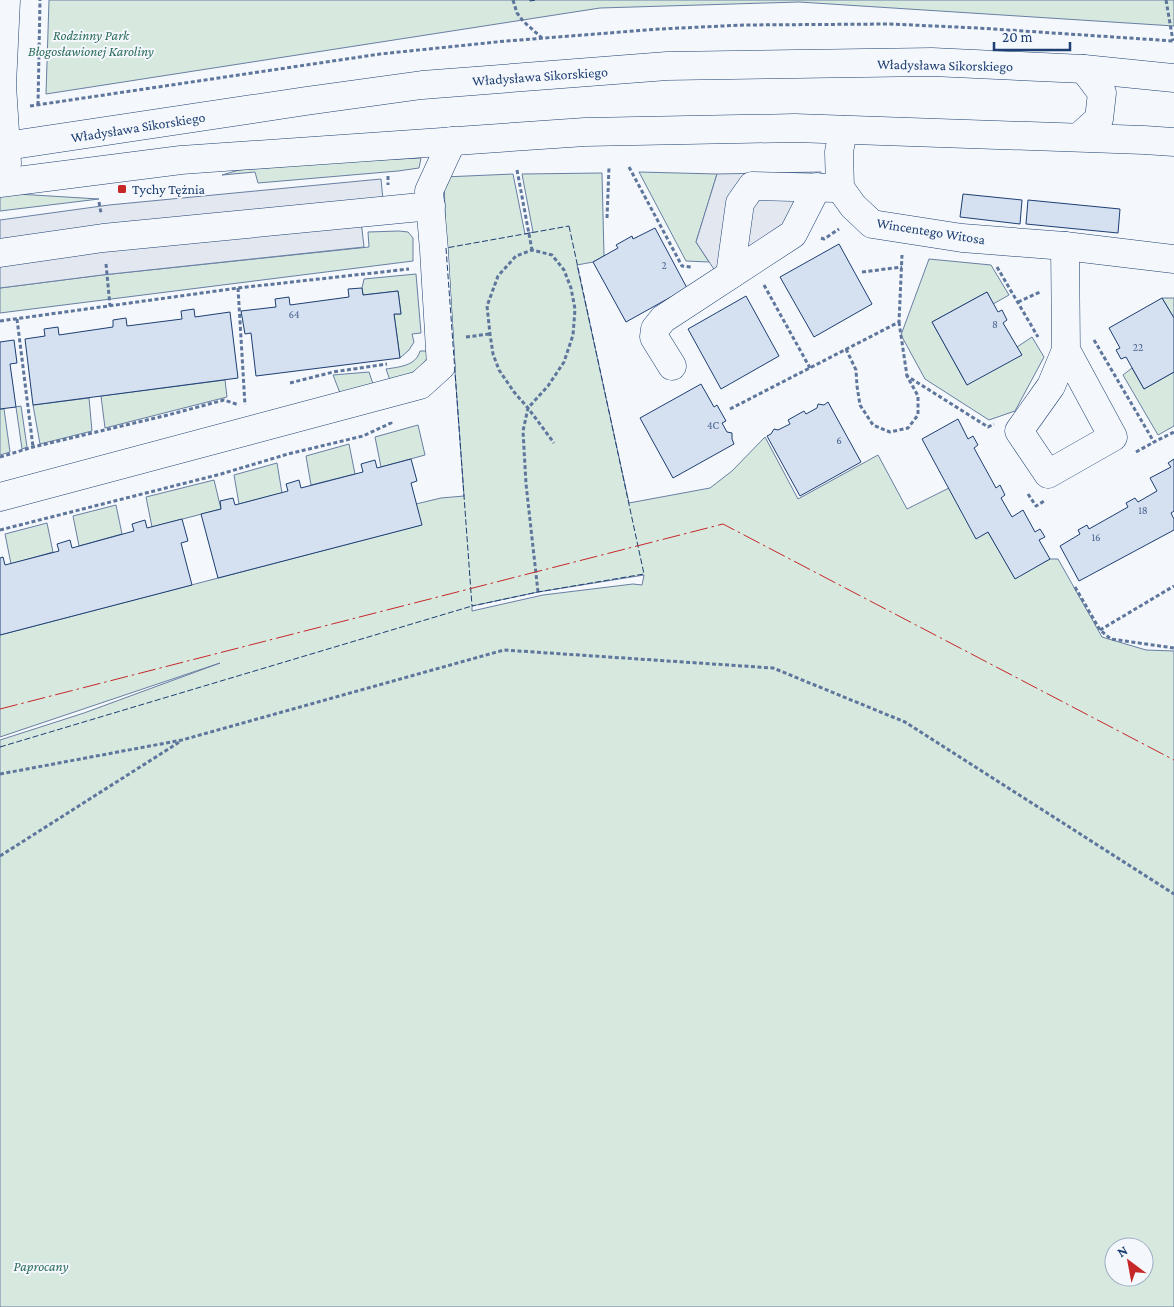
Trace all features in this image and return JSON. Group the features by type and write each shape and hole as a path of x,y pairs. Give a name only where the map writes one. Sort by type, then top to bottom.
{"street":[{"path":"6,0 2,85 4,183 181,160 585,132 795,128 1174,142"},
{"name":"Władysława Sikorskiego","path":"3,147 422,85 667,66 932,62 1084,69 1174,78"},
{"path":"1079,137 1099,119 1102,93 1084,69"},
{"path":"672,366 654,337 655,329 663,319 793,234 829,188 843,130"},
{"path":"0,497 420,385 441,366 429,191 452,141"},
{"path":"730,275 740,203 752,186 829,188"},
{"name":"Wincentego Witosa","path":"829,188 853,206 872,224 962,238 1065,246 1174,258"},
{"path":"0,253 103,238 431,206"},
{"path":"1054,346 1065,246"}],"path":[{"path":"38,105 40,0"},
{"path":"514,0 517,13 542,38"},
{"path":"1166,0 1173,41"},
{"path":"607,218 609,168"},
{"path":"517,170 532,250"},
{"path":"818,238 824,239 841,228"},
{"path":"538,592 526,484 523,431 528,408 548,386 564,362 573,335 575,309 564,270 552,255 532,250 516,256 498,276 487,306 493,354 499,370 514,392 528,408 554,443"},
{"path":"846,349 856,370 860,406 873,425 890,432 908,428 918,415 918,396 907,376 899,322 902,252"},
{"path":"993,260 1054,346"},
{"path":"862,272 902,267"},
{"path":"0,321 238,288 410,268"},
{"path":"761,280 810,368"},
{"path":"0,457 33,447 224,400 246,407 238,288"},
{"path":"18,319 33,447"},
{"path":"730,410 899,322"},
{"path":"1090,334 1154,442 1174,432"},
{"path":"290,383 333,372 388,364"},
{"path":"907,376 988,427 996,424"},
{"path":"0,530 363,436 391,424 385,394"},
{"path":"1100,630 1174,586"},
{"path":"1075,587 1100,630 1110,639 1174,648"},
{"path":"0,774 182,740 504,650 772,668 906,722 1174,894"},
{"path":"0,856 182,740"}],"green space":[{"name":"Rodzinny Park Błogosławionej Karoliny","path":"49,0 1174,0 1174,26 799,2 600,8 46,94"},
{"path":"421,158 419,168 258,183 255,172 222,175 239,170 351,161"},
{"path":"639,172 717,174 696,242 709,262 686,261"},
{"name":"Paprocany","path":"602,173 604,256 593,262 577,265 629,503 710,488 732,471 765,437 798,499 878,455 907,509 949,488 977,538 988,532 1015,578 1050,559 1058,559 1102,637 1146,650 1174,651 1174,1307 0,1307 0,740 84,713 220,663 0,737 0,635 421,525 416,504 441,498 464,496 446,248 444,177 513,174 525,234 533,232 522,174","holes":["644,575 642,585 633,584 543,595 472,611 472,606 538,592"]},
{"path":"17,194 99,199 0,211 0,196"},
{"path":"368,232 408,232 413,238 413,261 0,313 0,288 102,275 369,247"},
{"path":"929,259 991,265 1009,295 993,304 987,292 932,322 967,385 1032,337 1044,357 1015,411 989,420 925,379 901,335"},
{"path":"416,274 421,333 412,334 414,342 409,350 400,358 394,314 401,314 398,291 363,295 362,288 364,279"},
{"path":"1162,298 1174,298 1174,318"},
{"path":"420,351 429,351 427,358 420,368 390,380 386,369 411,363"},
{"path":"1132,368 1144,389 1174,372 1174,426 1158,435 1123,375"},
{"path":"369,372 373,384 340,393 333,375"},
{"path":"225,380 227,397 105,428 101,396"},
{"path":"89,398 92,431 40,444 33,405"},
{"path":"21,406 27,447 22,449 16,407"},
{"path":"0,409 4,409 10,452 0,455"},
{"path":"418,425 425,455 381,467 375,437"},
{"path":"349,444 355,474 311,485 306,456"},
{"path":"277,463 282,493 239,504 234,475"},
{"path":"214,480 221,509 152,527 146,497"},
{"path":"116,505 122,534 79,546 73,516"},
{"path":"47,523 53,552 11,564 5,534"}],"shaded area":[{"path":"821,172 819,198 725,286 696,242 717,174"},
{"path":"381,179 383,200 359,203 364,247 102,275 0,288 0,220 109,205"}],"building":[{"path":"963,194 1022,200 1020,224 960,217"},
{"path":"1028,200 1120,209 1118,233 1026,224"},
{"path":"655,228 687,288 626,322 593,262 618,248 616,245 632,236 633,239"},
{"path":"839,244 872,304 814,337 780,277"},
{"path":"362,288 363,295 398,291 401,314 394,314 400,358 256,376 251,333 245,334 241,311 276,307 275,299 289,297 290,305 349,297 348,289"},
{"path":"987,292 998,312 1002,310 1007,320 1003,323 1022,355 967,385 932,322"},
{"path":"746,296 779,356 721,389 688,329"},
{"path":"1162,298 1174,318 1174,372 1144,389 1126,357 1121,359 1116,350 1120,348 1109,328"},
{"path":"194,309 195,317 230,312 238,378 33,405 25,339 45,336 44,329 58,327 59,335 113,327 113,320 126,318 127,326 182,319 181,311"},
{"path":"14,340 17,363 10,364 16,407 0,409 0,342"},
{"path":"701,384 714,407 717,405 726,421 722,423 727,432 732,433 734,444 673,478 640,418"},
{"path":"828,402 861,462 800,496 767,436 774,429 778,430 790,424 788,420 804,411 806,414 817,408 818,404 824,405"},
{"path":"958,419 968,439 973,436 978,445 974,448 996,488 1000,485 1005,495 1001,498 1012,517 1023,510 1035,532 1040,529 1045,537 1039,540 1050,559 1015,579 988,532 976,539 922,439"},
{"path":"411,459 417,481 411,483 422,525 218,578 201,514 221,509 220,501 233,498 235,505 288,491 286,484 299,480 301,488 363,472 361,464 375,460 377,468"},
{"path":"1174,459 1174,511 1171,513 1174,519 1174,530 1079,581 1060,546 1080,534 1078,530 1087,525 1089,529 1128,507 1126,503 1135,498 1138,502 1157,491 1150,478 1171,467 1168,463"},
{"path":"182,519 188,541 181,543 192,585 0,635 0,558 3,557 5,565 59,551 57,544 70,540 72,548 134,531 132,524 145,520 147,528"}],"fence":[{"path":"530,0 536,0"},
{"path":"569,226 644,574 538,592 472,606 446,248 569,226"},
{"path":"0,747 472,606"}],"power":[{"path":"0,709 723,524 1174,760"}],"place":[{"name":"Tychy Tężnia","path":"122,189"}]}
